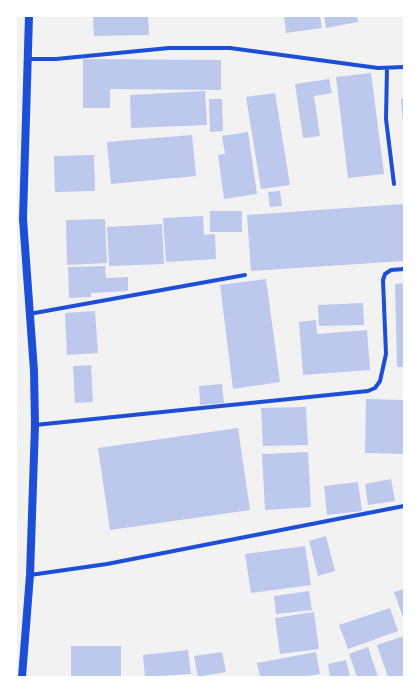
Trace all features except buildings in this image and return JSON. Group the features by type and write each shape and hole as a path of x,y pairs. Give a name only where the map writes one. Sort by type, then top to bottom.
{"main road":[{"path":"22,677 30,576 35,426 34,371 20,219 29,16"}],"street":[{"path":"28,59 56,59 169,48 230,48 378,68 404,67"},
{"path":"387,68 386,119 394,184"},
{"path":"35,426 368,391 375,388 380,381 386,354 383,280 385,274 391,270 404,269"},
{"path":"29,314 245,275"},
{"path":"30,576 107,564 404,506"}]}
